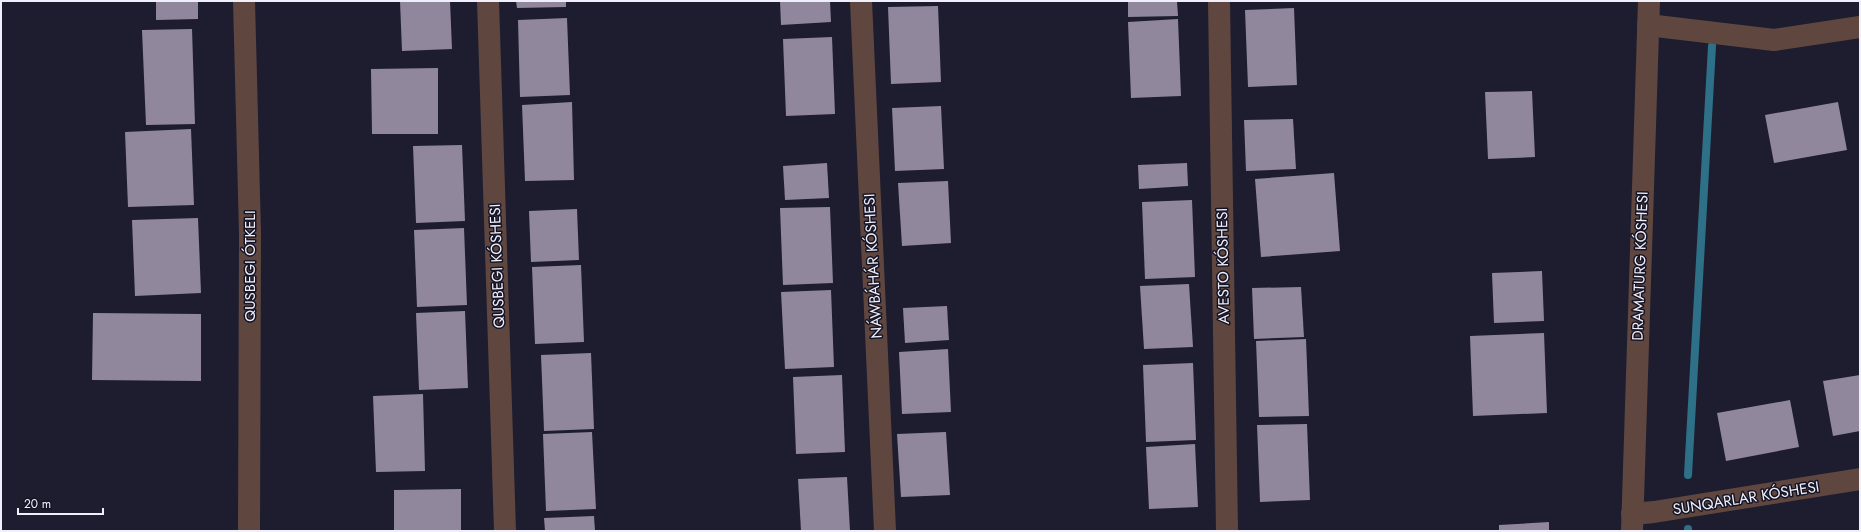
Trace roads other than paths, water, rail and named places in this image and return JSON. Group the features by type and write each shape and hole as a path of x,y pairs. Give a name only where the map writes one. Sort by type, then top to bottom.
{"street":[{"name":"QUSBEGI ÓTKELI","path":"244,1 250,233 249,531"},
{"name":"QUSBEGI KÓSHESI","path":"488,1 505,531"},
{"name":"NÁWBÁHÁR KÓSHESI","path":"861,1 885,531"},
{"name":"AVESTO KÓSHESI","path":"1219,1 1227,531"},
{"name":"DRAMATURG KÓSHESI","path":"1632,522 1649,1"},
{"path":"1648,25 1774,40 1860,27"},
{"name":"SUNQARLAR KÓSHESI","path":"1632,522 1654,512 1860,479"}],"waterway":[{"path":"1688,475 1712,46"}]}
